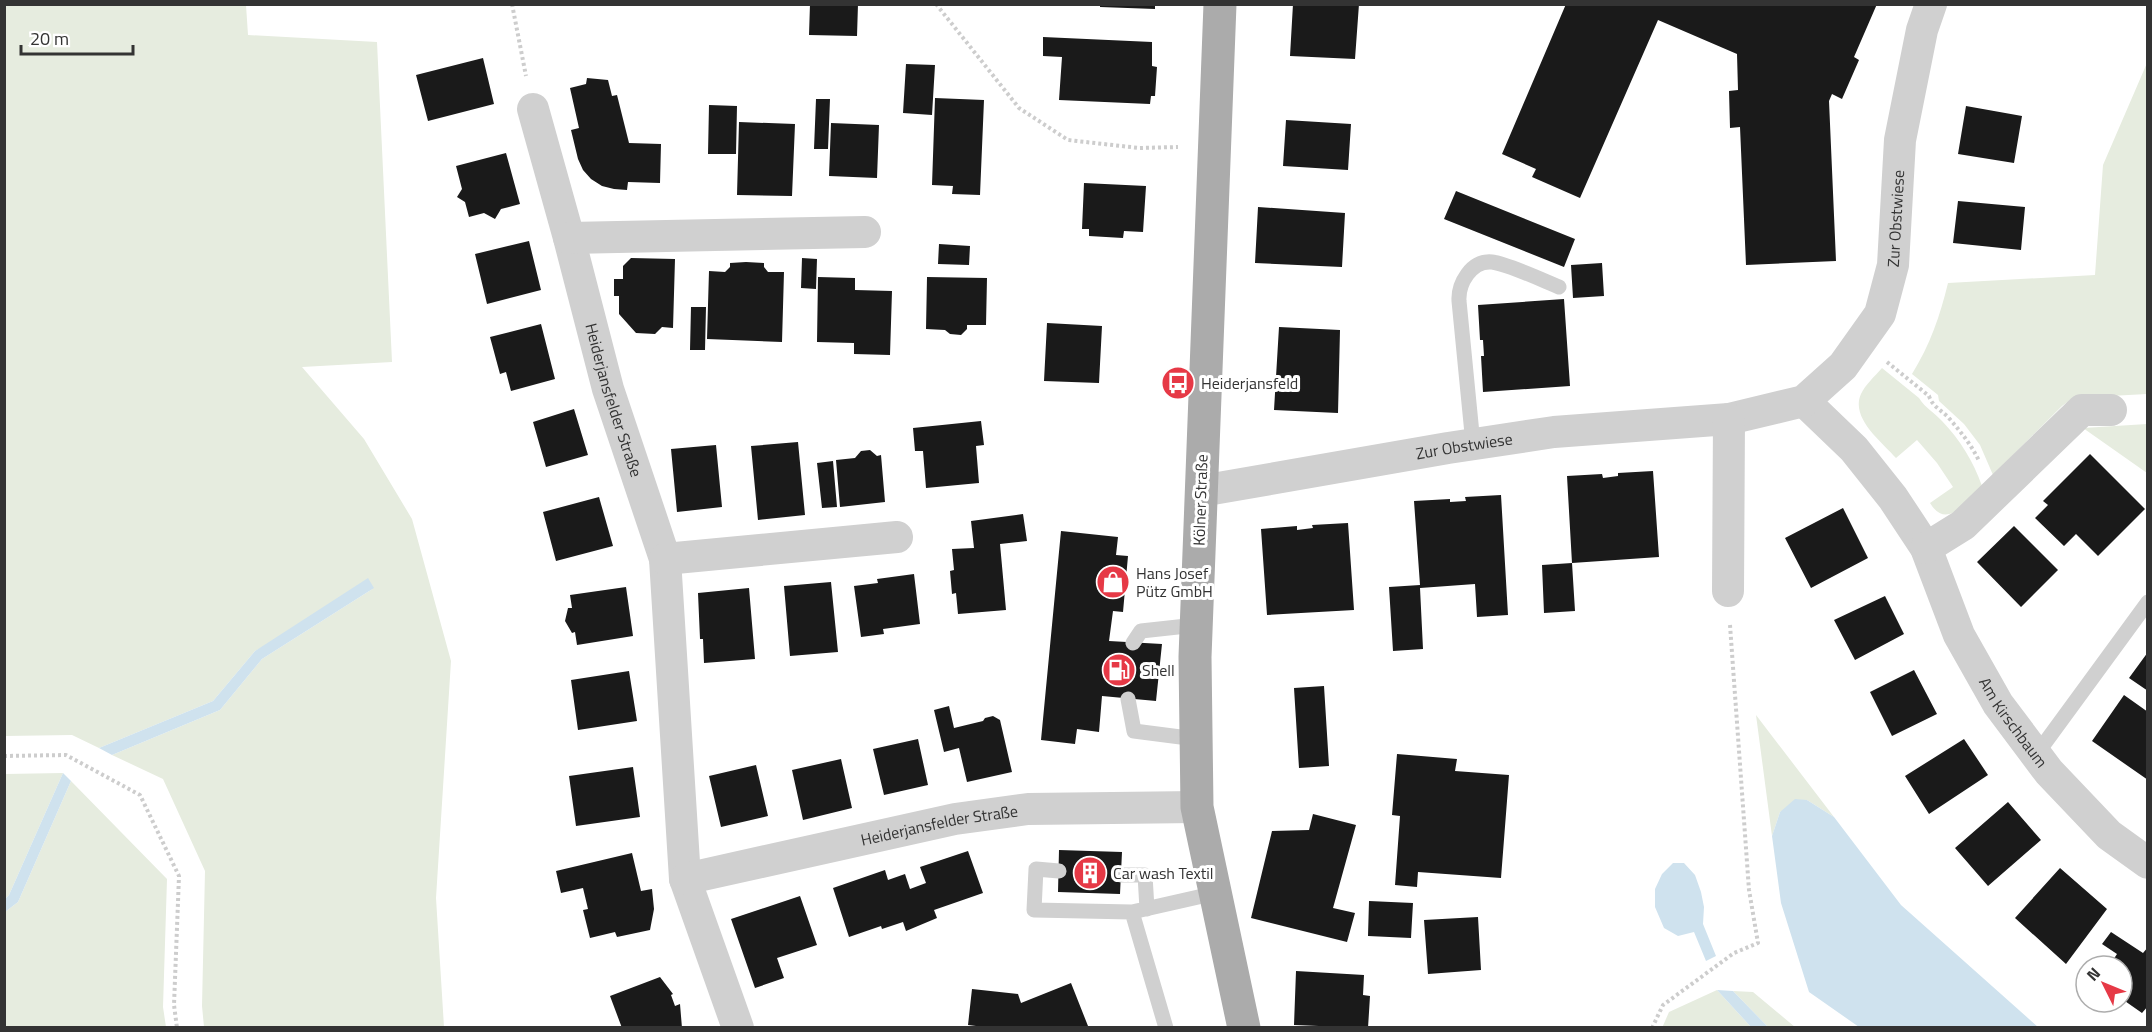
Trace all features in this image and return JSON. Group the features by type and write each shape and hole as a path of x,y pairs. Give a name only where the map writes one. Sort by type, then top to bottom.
{"main road":[{"name":"Kölner Straße","path":"1220,4 1196,625 1197,807 1244,1028"}],"street":[{"name":"Zur Obstwiese","path":"1201,491 1554,432 1729,419 1804,401 1844,366 1880,314 1893,265 1900,140 1922,30 1931,4"},
{"name":"Heiderjansfelder Straße","path":"533,109 609,389 665,559 685,879 738,1028"},
{"path":"569,238 866,232"},
{"name":"Am Kirschbaum","path":"1804,401 1854,449 1893,498 1926,548 1959,635 1998,704 2049,772 2109,835 2148,863"},
{"path":"1926,548 1963,525 2082,410 2111,410"},
{"path":"1728,591 1729,419"},
{"path":"665,559 897,537"},
{"name":"Heiderjansfelder Straße","path":"685,879 955,819 1028,809 1197,807"}],"lane":[{"path":"1473,444 1459,301 1459,291 1463,281 1469,272 1478,266 1486,262 1493,262 1559,287"},
{"path":"2036,755 2148,602"},
{"path":"1133,643 1141,631 1196,625"},
{"path":"1128,699 1134,731 1196,739"},
{"path":"1059,871 1036,869 1034,910 1140,910 1216,893"},
{"path":"1121,875 1145,875 1140,910 1166,1028"}],"path":[{"path":"512,4 533,109"},
{"path":"936,4 1019,108 1068,140 1138,148 1214,146"},
{"path":"1861,341 1929,396 1931,402 1959,429 1973,448 1996,493"},
{"path":"1652,1028 1662,1005 1734,953 1758,943 1749,890 1728,591"},
{"path":"4,756 66,755 140,795 179,876 174,1005 177,1028"}],"shaded area":[{"path":"4,5 246,5 248,35 377,42 392,362 302,367 364,439 412,519 451,661 436,898 444,1027 204,1027 202,1006 205,871 163,779 112,755 220,710 262,659 374,588 255,651 213,701 99,748 72,735 5,736"},
{"path":"2147,63 2147,394 2073,398 2062,406 1993,475 1980,445 1964,424 1939,401 1938,395 1912,374 1934,330 1948,283 2095,275 2103,165"},
{"path":"1882,368 1919,398 1939,418 1961,444 1975,468 1982,486 1957,511 1943,514 1936,511 1930,503 1953,487 1937,463 1917,440 1896,458 1864,421 1859,403 1861,394"},
{"path":"2147,424 2147,473 2083,428"},
{"path":"1756,715 1834,817 1807,800 1780,812 1772,836"},
{"path":"63,773 9,895 5,899 5,774"},
{"path":"71,781 167,879 163,1007 166,1027 5,1028 5,912 18,902"},
{"path":"1717,990 1751,1027 1662,1028 1669,1012"},
{"path":"1733,991 1753,992 1795,1027 1768,1027"}],"water":[{"path":"368,578 374,588 262,659 220,710 112,755 99,748 213,701 255,651"},
{"path":"63,773 71,781 18,902 5,912 5,899 9,895"},
{"path":"1795,799 1807,800 1834,817 1901,905 2038,1027 1859,1027 1809,992 1781,903 1772,836 1780,812"},
{"path":"1673,863 1684,863 1695,875 1701,892 1704,907 1703,924 1716,956 1706,961 1694,932 1678,936 1664,928 1655,907 1655,889 1662,874"},
{"path":"1717,990 1733,991 1768,1027 1751,1027"}],"building":[{"path":"810,4 858,4 857,36 809,35"},
{"path":"1100,4 1155,4 1155,9 1100,7"},
{"path":"1293,4 1359,4 1355,59 1290,56"},
{"path":"1566,4 1877,4 1854,57 1859,60 1842,99 1832,94 1829,101 1836,261 1746,265 1740,127 1730,128 1729,91 1738,90 1737,54 1658,20 1580,198 1532,177 1536,169 1502,154"},
{"path":"1043,37 1152,42 1152,66 1157,67 1155,96 1151,96 1150,104 1059,100 1062,57 1043,56"},
{"path":"483,58 494,104 428,121 416,75"},
{"path":"906,64 935,65 932,115 903,113"},
{"path":"587,78 608,80 612,96 617,95 629,143 661,144 660,183 628,182 627,190 614,189 602,186 583,170 571,130 579,128 570,88 586,84"},
{"path":"935,98 984,100 980,195 952,194 953,186 932,185"},
{"path":"816,99 830,99 828,149 814,149"},
{"path":"709,105 737,106 736,154 708,154"},
{"path":"1966,106 2022,116 2014,163 1958,154"},
{"path":"1286,120 1351,124 1348,170 1283,166"},
{"path":"739,122 795,124 792,196 737,195"},
{"path":"831,123 879,125 877,178 829,176"},
{"path":"506,153 520,204 501,209 495,219 484,213 469,217 465,202 457,197 462,189 456,166"},
{"path":"1084,183 1146,186 1143,232 1124,231 1123,238 1089,236 1089,229 1082,229"},
{"path":"1456,191 1575,239 1564,267 1444,219"},
{"path":"1958,201 2025,207 2021,250 1953,243"},
{"path":"1258,207 1345,213 1342,267 1255,263"},
{"path":"529,241 541,290 487,304 475,254"},
{"path":"939,244 970,246 969,265 938,264"},
{"path":"631,258 675,259 673,328 662,327 655,334 636,333 619,314 619,296 614,296 614,279 623,279 623,266"},
{"path":"802,258 817,259 816,289 801,288"},
{"path":"730,263 764,263 768,272 784,272 782,342 707,339 709,271 725,272 730,267"},
{"path":"1602,263 1604,296 1573,298 1571,265"},
{"path":"818,277 855,278 855,290 892,291 890,355 854,354 854,343 817,342"},
{"path":"927,277 987,278 986,325 967,325 967,329 961,335 950,334 945,330 926,329"},
{"path":"1564,299 1570,386 1483,392 1481,356 1484,356 1483,340 1480,340 1478,305"},
{"path":"691,307 706,307 705,350 690,350"},
{"path":"1047,323 1102,326 1099,383 1044,381"},
{"path":"541,324 555,379 511,391 506,372 500,374 490,337"},
{"path":"1279,327 1340,330 1338,413 1274,410"},
{"path":"574,409 588,455 546,467 533,422"},
{"path":"981,421 984,445 976,446 979,483 926,488 923,451 915,451 913,428"},
{"path":"798,442 805,515 758,520 751,446"},
{"path":"716,445 722,507 677,512 671,449"},
{"path":"870,450 877,456 881,455 885,502 840,507 836,460 855,458 861,451"},
{"path":"2090,454 2145,509 2098,556 2076,534 2064,546 2035,518 2048,505 2043,501"},
{"path":"833,461 837,507 822,508 817,463"},
{"path":"1653,471 1659,557 1572,563 1567,476 1602,474 1603,478 1618,476 1618,473"},
{"path":"1501,495 1508,615 1477,617 1475,584 1420,588 1423,649 1393,651 1389,587 1420,585 1414,501 1450,499 1450,502 1466,501 1465,497"},
{"path":"599,497 613,546 556,561 543,512"},
{"path":"1843,508 1868,558 1811,588 1785,538"},
{"path":"1023,514 1027,541 1000,544 1006,610 958,614 956,593 952,594 950,571 954,570 952,549 974,548 971,521"},
{"path":"1348,523 1354,610 1267,615 1261,529 1297,526 1297,530 1313,528 1312,525"},
{"path":"2014,526 2058,570 2021,607 1977,562"},
{"path":"1061,531 1118,537 1116,555 1128,556 1123,612 1113,611 1109,641 1162,644 1156,701 1102,696 1099,732 1077,729 1075,744 1041,740"},
{"path":"1572,563 1575,611 1544,613 1542,565"},
{"path":"914,574 920,624 883,629 884,634 861,637 854,586 878,583 877,579"},
{"path":"831,582 838,652 790,656 784,586"},
{"path":"626,587 633,636 577,645 575,632 572,633 565,621 568,608 572,608 570,595"},
{"path":"749,588 755,659 704,663 703,639 700,639 698,593"},
{"path":"1885,596 1904,634 1855,660 1834,620"},
{"path":"2148,652 2148,691 2129,678"},
{"path":"1914,670 1937,714 1892,736 1870,692"},
{"path":"629,671 637,721 578,730 571,680"},
{"path":"1324,686 1329,766 1299,768 1294,688"},
{"path":"2124,695 2148,712 2148,780 2092,741"},
{"path":"949,706 954,728 983,721 993,716 1000,720 1012,772 967,782 959,748 944,752 934,710"},
{"path":"918,739 928,785 884,795 873,749"},
{"path":"1964,739 1988,775 1929,814 1905,776"},
{"path":"1397,754 1457,759 1455,771 1509,775 1501,878 1418,872 1417,887 1395,885 1400,816 1392,815"},
{"path":"841,759 852,808 803,820 792,770"},
{"path":"756,765 768,816 721,827 709,776"},
{"path":"633,767 640,817 576,826 569,776"},
{"path":"2008,802 2041,840 1988,886 1955,848"},
{"path":"1313,814 1356,825 1333,908 1355,913 1347,942 1251,918 1272,831 1309,830"},
{"name":"Car wash Textil","path":"1059,850 1122,852 1120,894 1058,892"},
{"path":"968,851 983,893 934,910 937,918 906,931 903,922 882,929 881,926 849,937 833,888 885,870 888,880 905,874 910,889 926,883 920,867"},
{"path":"632,853 641,891 652,889 654,909 650,930 617,937 615,932 590,938 583,910 588,909 583,888 561,893 556,871"},
{"path":"2060,868 2107,909 2066,964 2015,918"},
{"path":"800,896 817,945 777,958 784,978 755,988 731,919"},
{"path":"1369,901 1413,903 1411,938 1368,936"},
{"path":"1478,917 1481,970 1428,974 1424,920"},
{"path":"2111,932 2143,953 2148,947 2148,1006 2142,1013 2134,1007 2134,954 2117,954 2102,944"},
{"path":"1296,971 1364,975 1363,995 1370,996 1368,1028 1294,1025"},
{"path":"660,977 673,994 671,995 675,1006 680,1004 682,1028 622,1028 610,996"},
{"path":"1071,983 1088,1026 1085,1028 992,1028 968,1025 972,989 1018,994 1021,1003"}],"place":[{"name":"Heiderjansfeld","path":"1178,383"},
{"name":"Hans Josef Pütz GmbH","path":"1113,582"},
{"name":"Shell","path":"1119,670"},
{"name":"Car wash Textil","path":"1090,873"}]}
